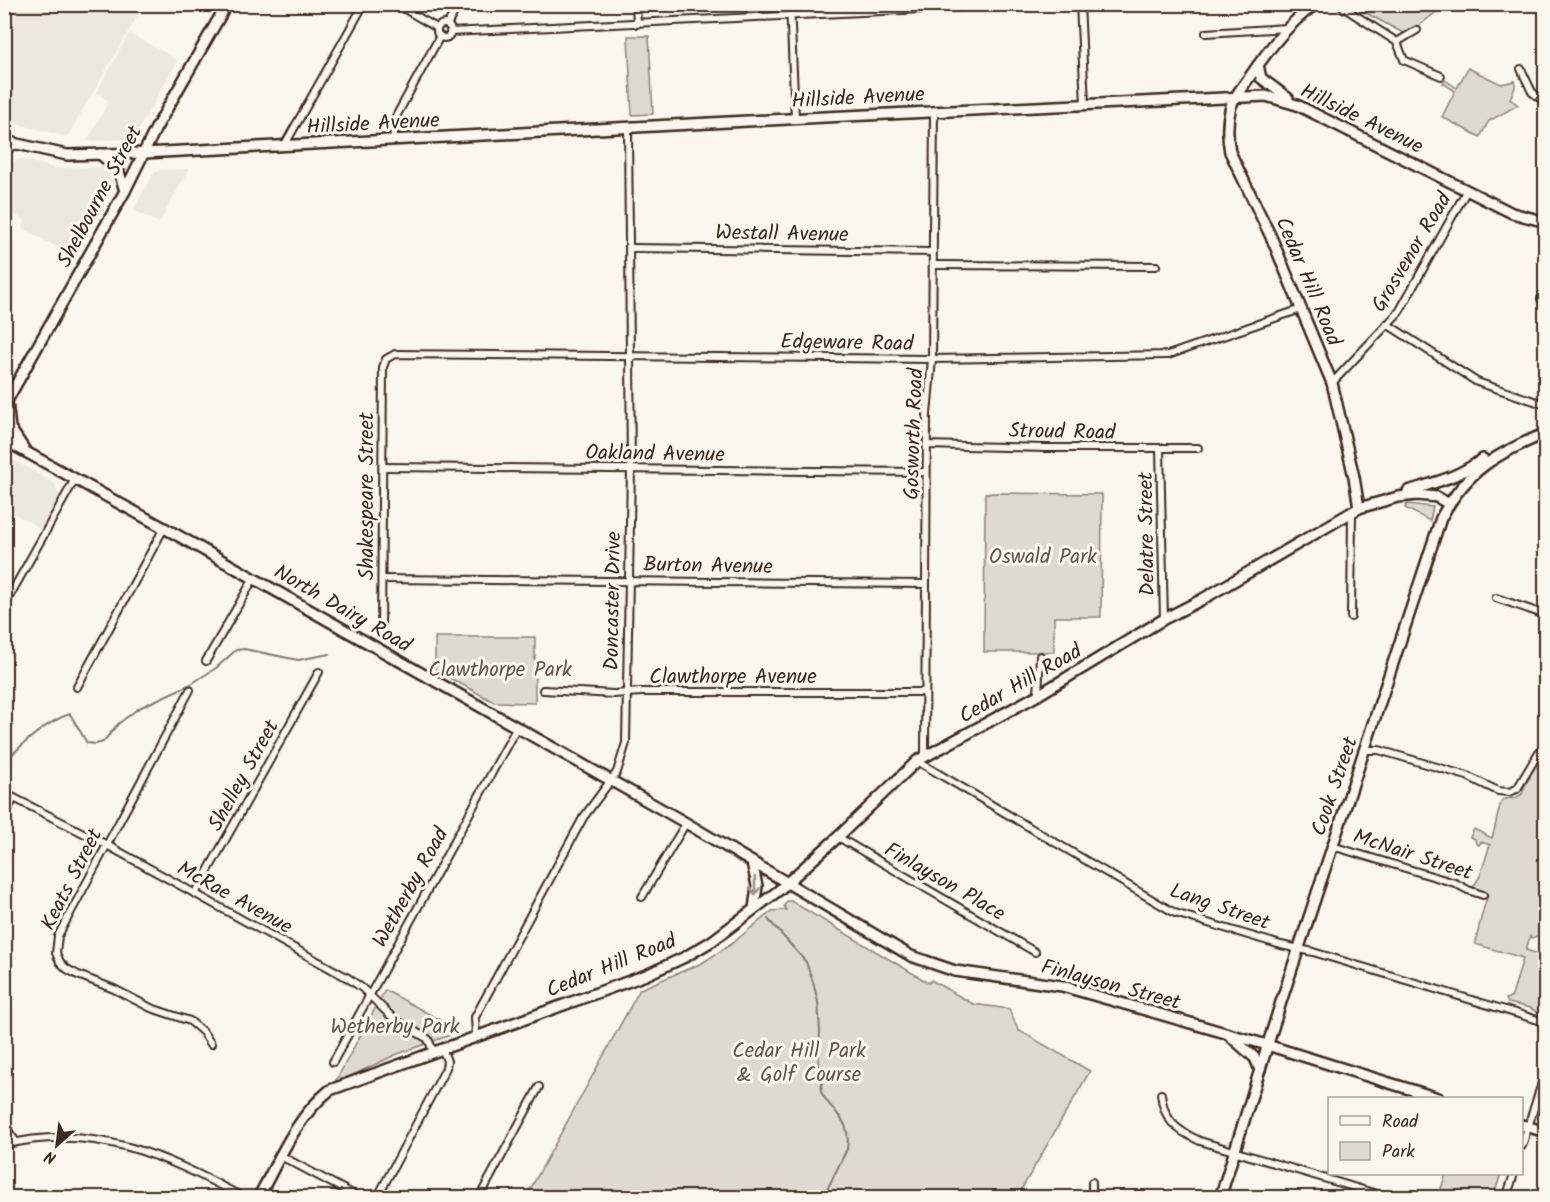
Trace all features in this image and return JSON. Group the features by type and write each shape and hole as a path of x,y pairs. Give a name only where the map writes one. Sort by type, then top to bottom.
{"street":[{"name":"Shelbourne Street","path":"6,404 227,4"},
{"path":"285,146 364,4"},
{"path":"396,4 437,28"},
{"path":"437,28 440,36 447,37 459,4"},
{"path":"636,4 637,24"},
{"path":"790,4 795,118"},
{"path":"437,28 441,25 449,29 637,24 1026,4"},
{"path":"1080,4 1085,104"},
{"name":"Cedar Hill Road","path":"258,1197 303,1116 330,1090 646,975 698,950 787,884 921,759 1038,695 1164,619 1356,511 1354,477 1332,383 1272,239 1230,152 1228,128 1230,110 1236,96 1258,65 1287,28 1316,4"},
{"path":"1338,4 1396,42 1404,60 1441,76"},
{"path":"1206,33 1287,28"},
{"path":"1396,42 1417,30"},
{"path":"394,140 393,122 440,36"},
{"path":"1258,65 1261,78 1297,105"},
{"path":"1521,69 1532,92 1545,103"},
{"name":"Hillside Avenue","path":"4,141 67,154 144,153 795,118 1266,96 1297,105 1512,213 1545,222"},
{"name":"Gosworth Road","path":"921,759 926,584 926,445 932,359 934,111"},
{"name":"Doncaster Drive","path":"476,1035 475,1017 583,819 612,781 625,751 632,468 628,128"},
{"path":"4,154 11,147 19,144"},
{"path":"100,154 118,169 125,191"},
{"name":"Grosvenor Road","path":"1332,383 1399,312 1467,190"},
{"name":"Westall Avenue","path":"630,248 933,252"},
{"path":"933,265 1156,266"},
{"name":"Edgeware Road","path":"386,359 395,354 932,359 1168,355 1301,309"},
{"path":"1387,324 1477,382 1545,405"},
{"name":"Shakespeare Street","path":"381,634 383,367 386,359"},
{"path":"6,404 11,431 25,451"},
{"name":"Cook Street","path":"1220,1197 1298,949 1436,532 1449,504 1477,471 1508,449 1545,433"},
{"name":"North Dairy Road","path":"4,440 517,727 686,823 787,884"},
{"name":"Stroud Road","path":"926,445 1198,448"},
{"path":"1351,618 1356,511 1398,497 1409,490 1428,486 1454,476 1467,470 1497,448 1508,449"},
{"name":"Delatre Street","path":"1160,449 1164,619"},
{"name":"Oakland Avenue","path":"383,468 632,468 926,472"},
{"path":"4,606 75,479"},
{"path":"1398,497 1427,495 1437,497 1449,504"},
{"path":"77,687 164,528"},
{"path":"206,661 254,578"},
{"name":"Burton Avenue","path":"382,579 926,584"},
{"path":"1496,598 1545,615"},
{"path":"1038,695 1040,656"},
{"name":"Shelley Street","path":"195,894 319,672"},
{"name":"Keats Street","path":"189,690 58,936 56,949 60,962 78,975 114,989 151,1008 190,1022 203,1032 211,1044"},
{"name":"Clawthorpe Avenue","path":"543,690 627,693 924,692"},
{"name":"Wetherby Road","path":"333,1062 517,727"},
{"path":"1365,750 1379,750 1467,776 1498,791 1509,792 1517,789 1545,747"},
{"name":"Lang Street","path":"921,759 1175,913 1538,1020"},
{"name":"McRae Avenue","path":"4,793 106,844 348,978 394,1019 428,1039 437,1050"},
{"path":"4,816 14,798"},
{"path":"642,897 686,823"},
{"name":"Finlayson Place","path":"838,837 1035,952"},
{"name":"McNair Street","path":"1332,846 1455,883 1483,895"},
{"path":"752,862 757,886 754,909"},
{"name":"Finlayson Street","path":"787,884 902,951 939,967 972,974 1062,986 1267,1045 1435,1097"},
{"path":"1228,1034 1250,1052 1260,1070"},
{"path":"377,1197 446,1068 447,1060 437,1050"},
{"path":"1545,1070 1524,1126 1545,1132"},
{"path":"479,1197 539,1087"},
{"path":"1161,1094 1163,1110 1178,1129 1200,1141 1390,1197"},
{"path":"4,1125 16,1143"},
{"path":"4,1145 51,1139 105,1141 138,1149 183,1166 244,1197"},
{"path":"281,1156 360,1197"},
{"path":"1506,1197 1513,1175"},
{"path":"1092,1182 1092,1197"}],"shaded area":[{"path":"5,4 144,5 67,137 5,121"},
{"path":"129,33 178,60 135,136 129,139 87,141 109,101 96,93"},
{"path":"21,159 55,168 104,167 110,169 114,174 113,182 71,255 22,228 25,221 5,209 5,177 14,161"},
{"path":"189,169 159,223 133,210 154,173 161,170"},
{"path":"5,455 54,483 57,492 62,494 42,529 5,508"}],"green space":[{"path":"1351,5 1445,5 1407,35"},
{"path":"628,36 649,36 653,114 632,115"},
{"path":"1468,68 1501,84 1515,81 1510,99 1518,105 1489,121 1480,137 1442,117 1455,91 1443,83 1445,80 1457,88"},
{"name":"Oswald Park","path":"985,493 1102,494 1101,617 1054,617 1054,652 984,652"},
{"path":"1407,504 1433,507 1430,521 1405,508"},
{"name":"Clawthorpe Park","path":"435,637 535,637 535,703 494,702 435,670"},
{"path":"1545,750 1545,922 1541,927 1540,935 1532,938 1530,936 1526,950 1545,956 1545,1017 1530,1008 1508,1003 1506,999 1512,996 1523,958 1475,944 1488,896 1474,890 1473,887 1480,876 1490,845 1481,842 1479,845 1476,844 1475,839 1470,837 1474,829 1492,838 1502,800 1514,799 1522,794 1529,775"},
{"name":"Cedar Hill Park & Golf Course","path":"787,901 791,901 929,983 931,980 973,1004 1009,1009 1018,1030 1090,1071 1017,1197 526,1197 640,989 702,963 730,945 772,911 786,910 784,906"},
{"name":"Wetherby Park","path":"385,990 455,1028 451,1035 395,1055 334,1084"},
{"path":"1446,1175 1501,1175 1493,1197 1438,1197"}],"waterway":[{"path":"4,762 43,728 70,714 87,743 103,742 118,724 139,708 191,684 216,668 236,650 244,649 298,660 330,654"},
{"path":"768,919 806,962 818,1002 820,1031 818,1071 822,1083 821,1092 847,1130 847,1149 823,1198"}]}
